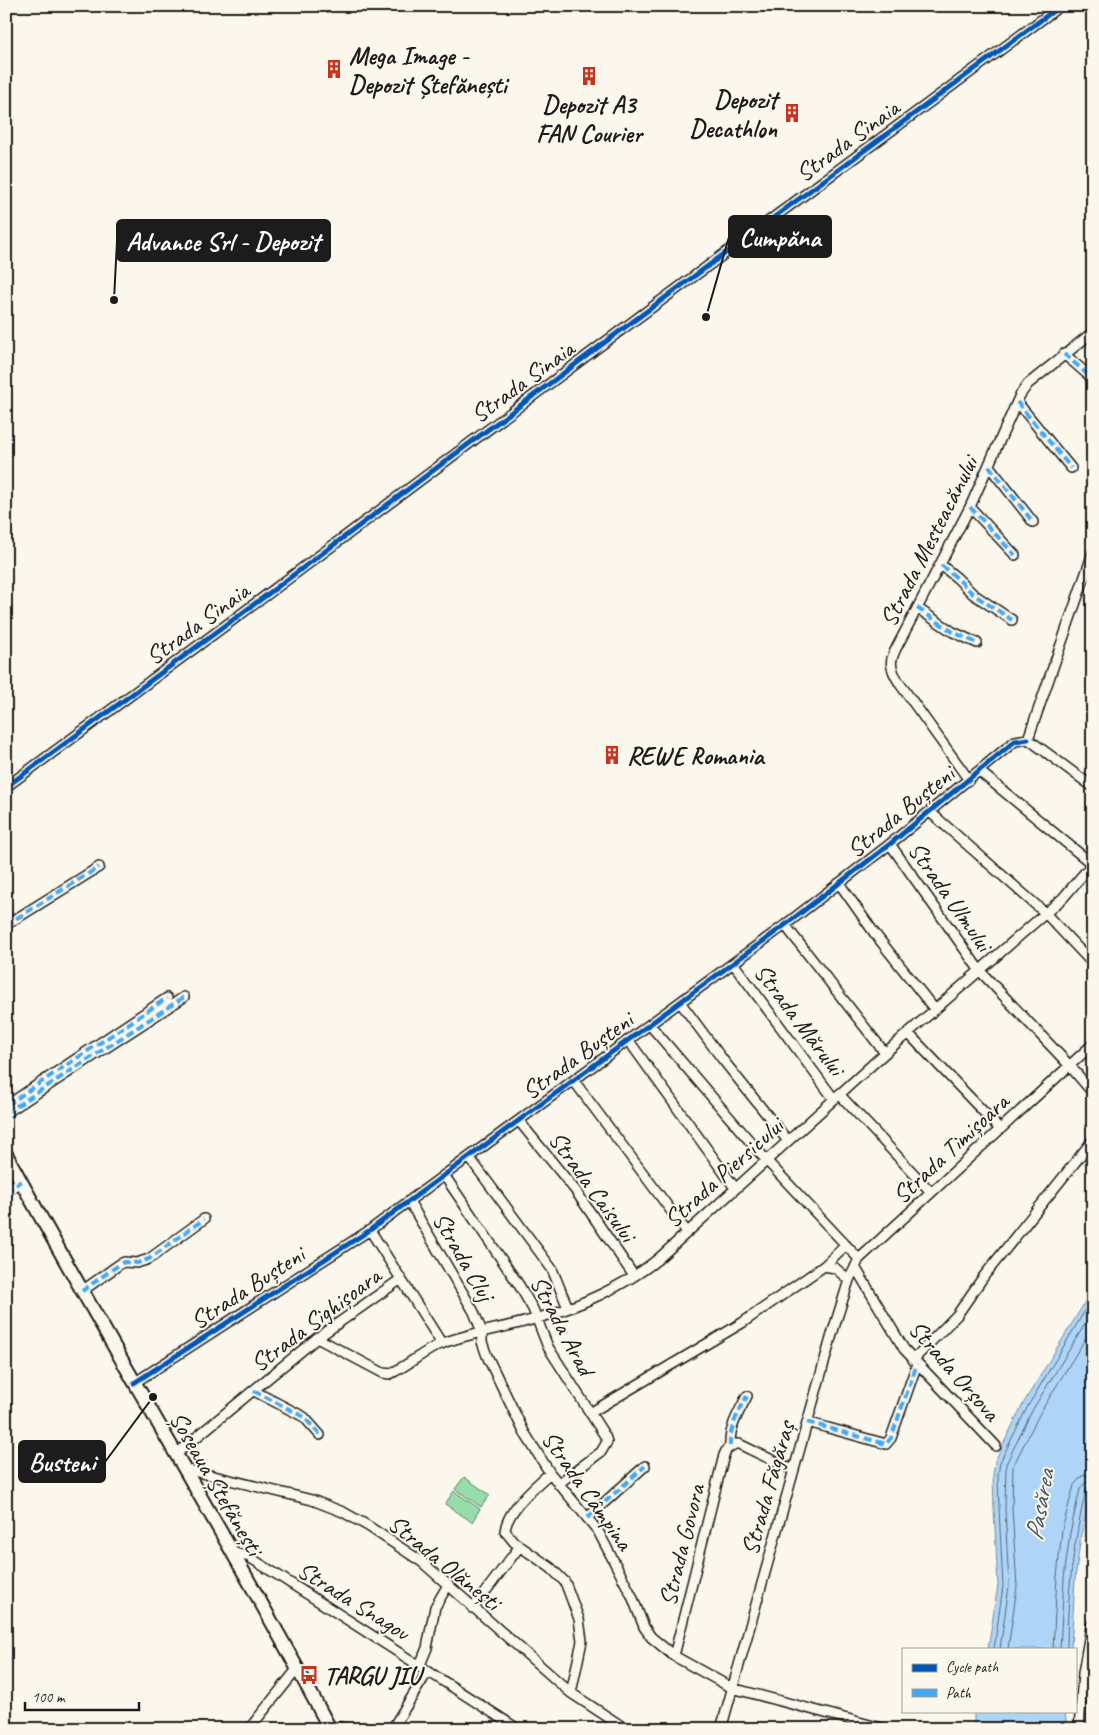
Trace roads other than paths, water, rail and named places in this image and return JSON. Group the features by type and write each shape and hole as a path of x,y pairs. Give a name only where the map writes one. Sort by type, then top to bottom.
{"main road":[{"name":"Șoseaua Ștefănești","path":"6,1154 298,1668 330,1729"}],"street":[{"name":"Strada Sinaia","path":"6,787 1060,6"},
{"name":"Strada Mesteacănului","path":"970,780 905,691 891,668 892,658 970,506 1024,389 1064,354 1093,332"},
{"path":"1064,354 1093,379"},
{"path":"1017,402 1071,468"},
{"path":"989,466 1033,522"},
{"path":"970,506 1015,554"},
{"path":"1093,554 1028,739 1093,787"},
{"path":"941,565 973,594 1012,620"},
{"path":"917,608 953,632 977,643"},
{"name":"Strada Bușteni","path":"134,1382 370,1230 409,1202 785,925 970,780 1015,741 1028,739"},
{"path":"979,771 1092,863"},
{"path":"930,812 1045,913 1093,964"},
{"name":"Strada Ulmului","path":"890,844 980,971 1070,1066"},
{"name":"Strada Piersicului","path":"317,1338 387,1374 395,1372 442,1344 536,1319 568,1308 634,1276 651,1264 885,1053 1063,898 1092,863"},
{"path":"6,925 100,867"},
{"path":"838,883 874,934 935,1010"},
{"path":"785,925 885,1053"},
{"name":"Strada Mărului","path":"733,963 837,1097 931,1192"},
{"path":"6,1113 184,997"},
{"path":"6,1106 167,998"},
{"path":"680,1002 723,1060 788,1140"},
{"name":"Strada Orșova","path":"650,1026 766,1160 846,1245 904,1349 996,1446"},
{"path":"908,1033 1000,1129"},
{"path":"629,1041 735,1188"},
{"name":"Strada Timișoara","path":"857,1263 931,1192 1093,1044"},
{"path":"1070,1066 1093,1093"},
{"path":"574,1081 687,1232"},
{"name":"Strada Caisului","path":"519,1121 575,1190 634,1276"},
{"path":"807,1422 886,1444 891,1438 915,1362 957,1315 984,1276 1093,1140"},
{"path":"469,1157 552,1269 568,1308"},
{"name":"Strada Arad","path":"444,1176 519,1285 533,1308 548,1347 605,1436 607,1442 601,1452 558,1484"},
{"path":"6,1192 21,1181"},
{"name":"Strada Cluj","path":"409,1202 474,1312 482,1332"},
{"path":"82,1290 124,1262 137,1263 149,1259 204,1219"},
{"name":"Strada Sighișoara","path":"370,1230 442,1344"},
{"path":"590,1413 742,1323 824,1266 846,1245"},
{"name":"Strada Făgăraș","path":"721,1729 807,1422 849,1280 857,1263"},
{"path":"824,1266 835,1268 849,1280"},
{"name":"Strada Sighișoara","path":"176,1454 317,1338 401,1279"},
{"name":"Strada Câmpina","path":"482,1332 482,1342 487,1356 535,1451 558,1484 598,1531 618,1567 644,1627 651,1637 674,1656 732,1688 885,1729"},
{"name":"Strada Sighișoara","path":"254,1391 304,1417 320,1435"},
{"name":"Strada Govora","path":"674,1656 724,1455 730,1446 733,1425 747,1396"},
{"path":"730,1446 740,1444 793,1470"},
{"path":"587,1518 645,1466"},
{"name":"Strada Olănești","path":"185,1469 328,1506 368,1526 422,1562 571,1693 626,1729"},
{"path":"550,1473 532,1490 512,1514 505,1527 508,1536 560,1575 565,1582 579,1620 582,1641 571,1693"},
{"path":"473,1608 520,1546"},
{"name":"Strada Snagov","path":"232,1552 253,1560 518,1729"},
{"path":"420,1665 430,1637 435,1607 448,1585"},
{"path":"1079,1729 1083,1673 1093,1623"},
{"path":"249,1729 298,1668"},
{"path":"392,1729 428,1671"},
{"path":"330,1729 340,1727 348,1729"}],"water":[{"name":"Pasărea","path":"1093,1286 1093,1486 1081,1535 1075,1579 1071,1648 988,1648 998,1585 993,1475 995,1461 1023,1404"},
{"path":"974,1712 1065,1712 1067,1729 974,1729"}],"place":[{"name":"Mega Image - Depozit Ștefănești","path":"334,69"},
{"name":"Depozit A3 FAN Courier","path":"589,76"},
{"name":"Depozit Decathlon","path":"792,113"},
{"name":"Advance Srl - Depozit","path":"114,300"},
{"name":"Cumpăna","path":"706,317"},
{"name":"REWE Romania","path":"612,755"},
{"name":"Busteni","path":"153,1397"},
{"name":"TARGU JIU","path":"309,1675"}]}
